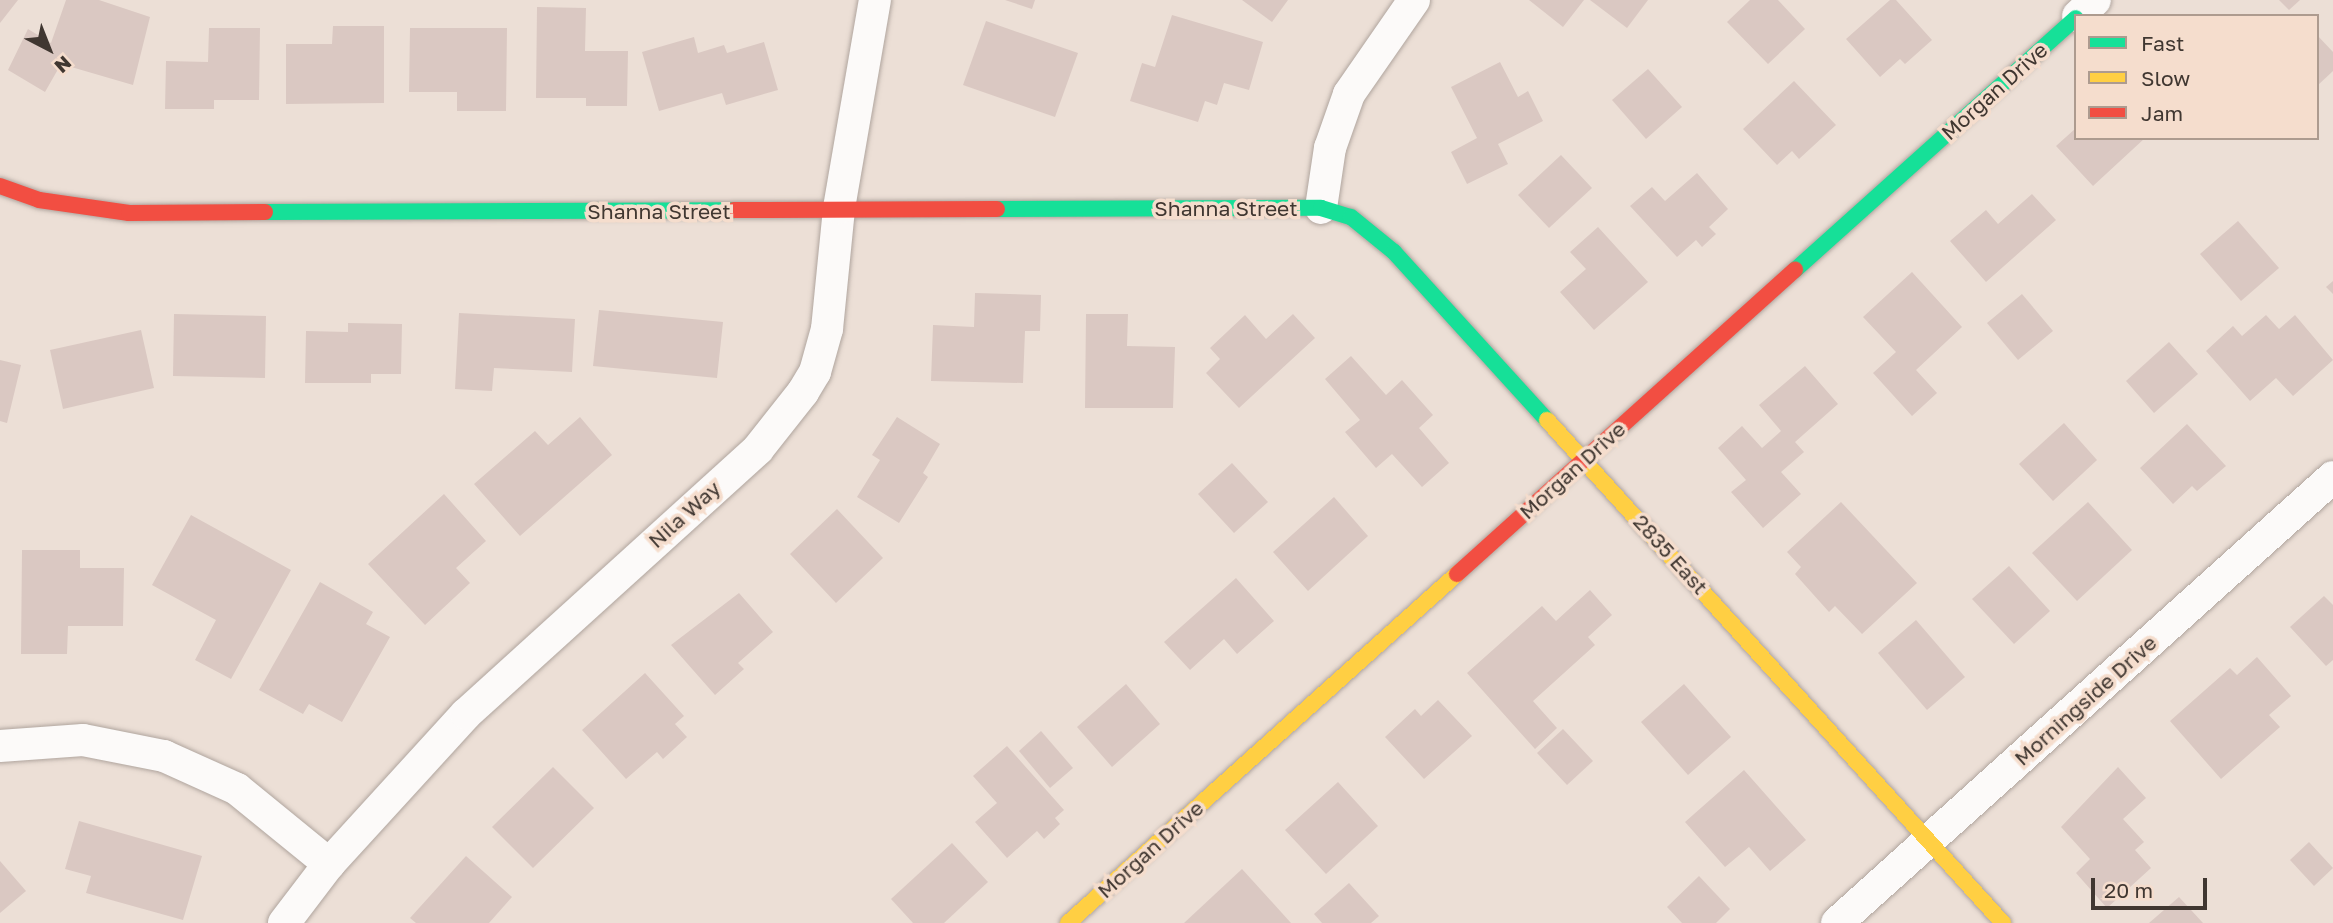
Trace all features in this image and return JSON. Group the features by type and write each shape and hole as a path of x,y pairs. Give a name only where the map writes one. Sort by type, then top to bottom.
{"street":[{"name":"Nila Way","path":"284,923 330,864 466,714 758,449 790,412 822,351 839,208 875,0"},
{"path":"1321,208 1330,148 1349,94 1414,0"},
{"name":"Morgan Drive","path":"2080,14 2095,0"},
{"name":"Morgan Drive","path":"1068,923 2074,20"},
{"name":"Shanna Street","path":"0,186 39,200 129,213 1321,208"},
{"name":"2835 East","path":"1321,208 1351,217 1381,238 1585,458 2003,923"},
{"name":"Morningside Drive","path":"1837,923 2333,477"},
{"path":"0,746 83,740 164,755 237,789 330,864"}],"building":[{"path":"0,0 18,0 0,23"},
{"path":"66,0 99,0 150,17 133,85 61,64 45,92 8,70 28,29 51,43"},
{"path":"1005,0 1035,0 1032,9"},
{"path":"1242,0 1288,0 1272,22"},
{"path":"1529,0 1584,0 1563,27"},
{"path":"1590,0 1648,0 1627,28"},
{"path":"1750,0 1778,0 1805,29 1768,64 1727,22"},
{"path":"1890,0 1896,0 1932,40 1905,64 1900,59 1880,77 1846,39"},
{"path":"2279,0 2300,0 2289,10"},
{"path":"537,7 586,8 585,51 628,51 627,106 586,106 586,98 536,98"},
{"path":"1172,15 1263,42 1249,90 1224,83 1217,105 1205,101 1198,122 1130,101 1142,63 1155,67"},
{"path":"986,21 1078,53 1055,117 963,85"},
{"path":"333,26 384,26 384,103 286,104 286,44 332,44"},
{"path":"209,28 260,28 259,100 214,100 214,109 165,109 166,61 208,62"},
{"path":"410,28 507,28 506,111 457,111 457,92 409,92"},
{"path":"694,37 698,53 724,45 727,53 764,42 778,90 726,105 722,93 659,111 642,52"},
{"path":"2319,37 2333,52 2333,71 2319,84"},
{"path":"1500,62 1518,97 1528,91 1543,121 1498,144 1508,164 1467,184 1451,152 1477,138 1451,87"},
{"path":"1648,69 1682,107 1646,139 1612,100"},
{"path":"1794,81 1836,125 1799,159 1792,151 1777,165 1743,129"},
{"path":"2074,130 2074,140 2143,140 2093,186 2056,146"},
{"path":"1561,155 1592,188 1549,228 1518,195"},
{"path":"1697,173 1728,209 1709,227 1716,234 1702,247 1696,240 1677,257 1630,206 1652,187 1665,201"},
{"path":"2032,194 2056,220 1986,282 1950,241 1986,210 1998,224"},
{"path":"2238,221 2279,268 2241,301 2200,254"},
{"path":"1598,227 1648,282 1594,330 1560,292 1586,269 1570,252"},
{"path":"1912,272 1962,327 1916,370 1937,393 1912,416 1873,373 1896,352 1863,317"},
{"path":"2333,281 2333,294 2326,287"},
{"path":"975,293 1041,295 1040,331 1025,331 1023,383 931,381 933,325 974,327"},
{"path":"2022,294 2053,331 2018,360 1987,323"},
{"path":"599,310 723,322 717,378 593,366"},
{"path":"459,313 575,319 572,372 494,368 492,391 455,389"},
{"path":"174,314 266,316 265,378 173,376"},
{"path":"1086,314 1128,314 1127,346 1175,347 1173,408 1085,408"},
{"path":"1293,314 1315,338 1239,408 1206,373 1220,359 1210,348 1245,315 1266,339"},
{"path":"2266,315 2279,329 2295,315 2333,360 2293,396 2276,378 2250,401 2206,351 2233,326 2242,336"},
{"path":"348,323 402,324 401,374 371,374 371,383 305,383 306,331 348,332"},
{"path":"141,330 154,388 63,409 50,350"},
{"path":"2169,342 2198,374 2154,413 2126,381"},
{"path":"1351,356 1386,395 1402,380 1433,415 1419,428 1449,463 1422,487 1392,454 1376,468 1345,432 1360,420 1325,379"},
{"path":"0,360 21,365 7,423 0,421"},
{"path":"1805,366 1838,404 1795,442 1804,452 1781,472 1801,494 1763,528 1731,492 1746,480 1718,448 1742,426 1762,448 1781,431 1759,405"},
{"path":"580,417 612,455 520,536 474,484 535,431 548,445"},
{"path":"897,417 940,444 923,473 928,477 899,523 857,497 880,460 872,455"},
{"path":"2064,423 2097,460 2053,501 2019,464"},
{"path":"2187,424 2226,466 2197,491 2192,486 2173,504 2140,468"},
{"path":"1232,463 1268,502 1234,533 1198,494"},
{"path":"444,494 486,541 456,568 470,583 425,625 368,564"},
{"path":"1334,497 1368,536 1308,591 1273,552"},
{"path":"1841,502 1917,583 1862,634 1835,606 1829,612 1795,574 1801,567 1787,552"},
{"path":"2088,502 2132,550 2077,601 2032,553"},
{"path":"837,509 883,558 836,603 790,554"},
{"path":"191,515 291,570 231,679 195,660 216,620 152,585"},
{"path":"22,550 80,550 80,568 124,568 123,626 68,626 67,654 21,654"},
{"path":"2009,566 2050,611 2014,644 1972,599"},
{"path":"1236,578 1274,621 1237,654 1224,639 1190,670 1164,642"},
{"path":"320,582 373,612 366,624 390,637 342,722 309,704 303,714 259,690"},
{"path":"1590,590 1612,615 1588,637 1595,645 1533,701 1557,728 1535,749 1467,673 1542,606 1556,621"},
{"path":"739,593 773,632 738,663 744,669 715,695 671,645"},
{"path":"2324,596 2333,605 2333,660 2326,666 2290,627"},
{"path":"1916,620 1965,677 1927,710 1878,653"},
{"path":"2257,657 2291,696 2269,715 2280,727 2221,779 2170,721 2230,668 2237,675"},
{"path":"645,673 684,716 675,724 687,737 663,759 657,752 626,779 582,730"},
{"path":"1126,684 1160,724 1112,767 1077,727"},
{"path":"1684,684 1731,737 1688,775 1641,722"},
{"path":"1438,700 1472,736 1424,779 1385,737 1415,709 1421,716"},
{"path":"1563,729 1593,761 1567,785 1537,753"},
{"path":"1041,731 1073,768 1050,788 1019,751"},
{"path":"1007,746 1064,810 1055,818 1060,824 1044,839 1037,831 1007,858 975,822 997,803 973,776"},
{"path":"553,767 594,808 533,868 492,827"},
{"path":"2118,767 2146,798 2123,819 2144,842 2135,850 2151,868 2107,908 2076,873 2090,859 2061,827"},
{"path":"1744,770 1806,840 1770,871 1749,847 1725,867 1685,822"},
{"path":"1338,782 1378,826 1326,874 1285,830"},
{"path":"79,821 202,856 183,920 86,893 91,876 65,869"},
{"path":"2309,842 2333,868 2314,886 2290,860"},
{"path":"952,843 988,882 944,923 913,923 891,899"},
{"path":"466,856 512,897 489,923 416,923 410,918"},
{"path":"0,861 26,891 0,913"},
{"path":"1242,869 1291,923 1184,923"},
{"path":"1699,876 1730,909 1716,923 1682,923 1667,907"},
{"path":"1349,883 1379,916 1371,923 1322,923 1314,914"},
{"path":"2179,897 2203,923 2149,923"}],"traffic: fast":[{"path":"1795,270 2074,20"},
{"path":"997,209 1321,208 1351,217 1394,252 1547,420"},
{"path":"265,212 734,210"}],"traffic: slow":[{"path":"1547,420 2003,923"},
{"path":"1068,923 1457,574"}],"traffic: jam":[{"path":"0,186 39,200 129,213 265,212"},
{"path":"734,210 997,209"},
{"path":"1457,574 1795,270"}]}
